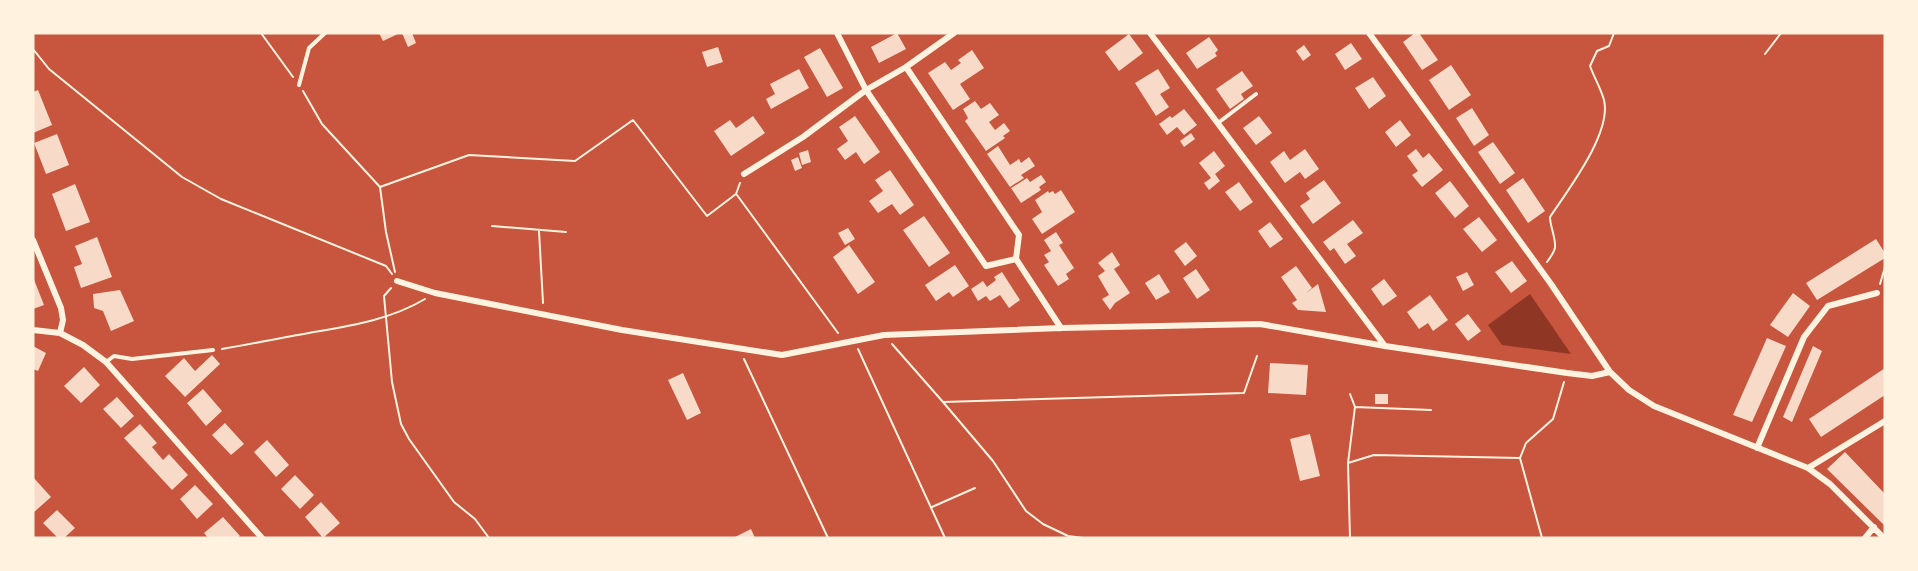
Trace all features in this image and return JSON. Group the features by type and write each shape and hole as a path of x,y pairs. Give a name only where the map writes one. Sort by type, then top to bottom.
{"street":[{"path":"837,33 866,90 986,266 1016,259"},
{"path":"744,174 803,137 866,90 906,67 954,33"},
{"path":"1150,33 1385,346"},
{"path":"1369,33 1542,272 1610,372 1629,390 1654,406 1808,468 1830,484 1884,538"},
{"path":"906,67 1019,235 1016,259 1061,328"},
{"path":"33,240 61,308 63,320 60,333"},
{"path":"397,281 435,293 622,330 782,355 884,335 1061,328 1260,324 1385,346 1567,373 1592,376 1610,372"},
{"path":"1757,448 1804,337 1828,306 1877,293"},
{"path":"33,330 60,333 106,362 262,538"},
{"path":"1808,468 1885,421"},
{"path":"1865,538 1874,527"}],"lane":[{"path":"299,86 309,48 325,33"},
{"path":"1218,123 1256,94"},
{"path":"106,362 114,356 132,359 213,350"}],"path":[{"path":"261,33 299,86 322,124 380,187 386,232 397,281"},
{"path":"1542,272 1555,249 1550,217 1593,150 1602,125 1605,102 1590,66 1597,51 1609,46 1614,33"},
{"path":"1765,54 1781,33"},
{"path":"33,49 49,69 182,177 221,199 386,266 397,281"},
{"path":"380,187 469,155 575,161 633,120 706,216 736,194 744,174"},
{"path":"736,194 845,342"},
{"path":"492,226 566,232"},
{"path":"539,231 544,315"},
{"path":"1877,293 1885,267"},
{"path":"397,281 384,296 392,382 401,424 409,439 454,502 475,519 489,538"},
{"path":"213,350 386,317 409,309 435,293"},
{"path":"884,335 993,461 1026,511 1043,524 1068,536 1083,538"},
{"path":"854,341 945,538"},
{"path":"739,348 828,538"},
{"path":"943,402 1244,393 1257,356"},
{"path":"1542,538 1520,458 1526,443 1553,419 1567,373"},
{"path":"1350,394 1355,407 1348,463 1350,538"},
{"path":"1355,407 1431,410"},
{"path":"1348,463 1374,455 1520,458"},
{"path":"932,507 975,488"}],"shaded area":[{"path":"1530,294 1571,354 1502,345 1488,325"}],"building":[{"path":"379,33 400,33 383,41"},
{"path":"402,33 412,33 416,43 408,47"},
{"path":"897,33 906,49 879,63 871,47"},
{"path":"1415,33 1419,33 1438,60 1422,70 1403,42"},
{"path":"1129,34 1143,53 1119,71 1105,52"},
{"path":"1209,37 1218,50 1215,53 1217,56 1197,69 1186,53"},
{"path":"1351,43 1362,59 1345,70 1335,54"},
{"path":"1304,45 1311,55 1303,61 1296,51"},
{"path":"718,47 723,62 707,67 702,52"},
{"path":"820,48 843,88 827,97 804,57"},
{"path":"972,50 984,68 960,84 970,99 953,110 928,73 945,62 951,70 961,63 958,60"},
{"path":"1451,65 1471,95 1449,110 1429,80"},
{"path":"799,69 809,88 771,109 766,99 775,94 770,84"},
{"path":"1158,69 1170,88 1160,94 1169,107 1156,116 1135,83"},
{"path":"1242,71 1253,86 1241,94 1244,99 1230,109 1216,89"},
{"path":"1373,77 1386,96 1369,109 1355,88"},
{"path":"38,90 52,125 33,133 33,92"},
{"path":"975,101 981,109 990,103 999,115 989,122 995,130 1004,123 1010,131 1003,136 1005,138 986,151 965,121 968,118 963,109"},
{"path":"1472,108 1489,135 1474,146 1456,118"},
{"path":"1184,109 1197,125 1184,135 1177,127 1167,135 1159,124"},
{"path":"753,116 765,133 731,156 714,131 730,120 736,128"},
{"path":"855,116 880,152 864,164 856,152 845,160 837,149 848,141 839,127"},
{"path":"1259,116 1272,133 1256,145 1243,128"},
{"path":"1400,120 1411,135 1396,147 1385,132"},
{"path":"1191,133 1195,139 1184,147 1180,141"},
{"path":"57,134 69,165 46,174 34,143"},
{"path":"1493,142 1515,173 1500,184 1478,152"},
{"path":"998,146 1010,165 1019,159 1021,163 1029,157 1035,166 1021,175 1024,178 1010,187 987,154"},
{"path":"1305,149 1319,169 1305,179 1300,172 1285,183 1270,162 1284,151 1290,160"},
{"path":"1416,149 1423,158 1429,153 1443,170 1422,187 1412,175 1418,171 1407,156"},
{"path":"808,150 811,162 802,165 799,153"},
{"path":"1214,151 1225,166 1215,174 1220,181 1209,190 1204,183 1211,178 1199,163"},
{"path":"798,157 802,168 795,171 791,160"},
{"path":"890,170 914,205 900,215 892,204 878,213 869,201 883,191 875,180"},
{"path":"1041,175 1046,182 1039,187 1041,190 1021,203 1011,188 1027,178 1030,182"},
{"path":"1523,178 1545,211 1528,223 1506,190"},
{"path":"1324,180 1341,203 1313,224 1300,206 1310,199 1306,193"},
{"path":"1450,181 1469,206 1455,218 1435,193"},
{"path":"1239,182 1253,202 1240,211 1225,192"},
{"path":"75,184 90,222 66,231 52,194"},
{"path":"1061,190 1075,212 1042,234 1032,219 1042,212 1035,200 1048,191 1049,193 1053,191 1055,194"},
{"path":"924,216 950,253 929,267 903,230"},
{"path":"1479,217 1497,240 1482,252 1463,229"},
{"path":"1353,220 1363,233 1347,244 1356,256 1345,264 1334,248 1330,251 1323,242"},
{"path":"1270,222 1283,239 1270,248 1258,231"},
{"path":"848,228 855,239 845,245 838,233"},
{"path":"1056,232 1063,243 1059,245 1074,268 1066,274 1069,279 1058,286 1044,265 1049,262 1044,255 1051,251 1044,240"},
{"path":"97,237 112,277 81,288 74,267 82,264 75,246"},
{"path":"1876,239 1885,253 1885,258 1817,300 1806,283"},
{"path":"1186,242 1197,256 1185,266 1174,251"},
{"path":"849,245 875,282 858,294 833,257"},
{"path":"1112,252 1120,265 1114,269 1130,293 1115,303 1110,310 1102,299 1109,295 1098,276 1105,271 1098,263"},
{"path":"1512,261 1527,281 1511,293 1495,272"},
{"path":"955,265 969,286 953,297 949,292 936,301 925,285"},
{"path":"1296,266 1312,288 1305,294 1318,284 1326,312 1298,310 1292,303 1297,300 1281,277"},
{"path":"1196,269 1210,290 1197,299 1183,278"},
{"path":"1002,272 1020,300 1009,308 1000,295 990,301 986,296 978,301 971,289 983,281 987,287 996,280 994,277"},
{"path":"1467,272 1474,285 1463,291 1456,277"},
{"path":"1159,274 1170,292 1156,300 1145,283"},
{"path":"33,277 44,305 33,309"},
{"path":"1384,279 1397,296 1383,306 1371,289"},
{"path":"120,290 134,321 111,331 103,311 94,308 93,294"},
{"path":"1793,293 1810,306 1788,337 1770,325"},
{"path":"1430,295 1448,320 1433,331 1428,323 1419,329 1407,312"},
{"path":"1468,314 1481,331 1468,341 1455,324"},
{"path":"1767,338 1786,346 1752,422 1733,415"},
{"path":"33,346 46,353 38,371 33,369"},
{"path":"1813,346 1822,351 1792,422 1783,417"},
{"path":"212,355 220,364 185,397 165,376 184,358 195,371"},
{"path":"1270,363 1308,365 1306,395 1268,393"},
{"path":"84,367 100,385 81,403 64,386"},
{"path":"1885,368 1885,395 1821,437 1809,419"},
{"path":"683,373 701,413 687,420 668,380"},
{"path":"203,389 222,411 206,426 187,403"},
{"path":"1375,394 1388,394 1388,404 1375,404"},
{"path":"117,397 134,416 121,428 103,409"},
{"path":"225,423 244,444 231,455 212,435"},
{"path":"140,424 157,443 152,447 163,460 169,454 188,475 172,490 124,438"},
{"path":"1310,434 1320,476 1300,481 1290,439"},
{"path":"267,440 289,465 276,477 254,452"},
{"path":"1845,452 1885,494 1885,526 1827,469"},
{"path":"295,475 314,495 300,509 281,489"},
{"path":"33,477 51,497 33,513"},
{"path":"195,485 213,504 197,519 180,499"},
{"path":"321,502 340,523 323,538 305,517"},
{"path":"57,510 75,528 64,538 58,538 43,523"},
{"path":"223,517 240,536 237,538 208,538 204,533"},
{"path":"751,529 755,538 733,538"}]}
